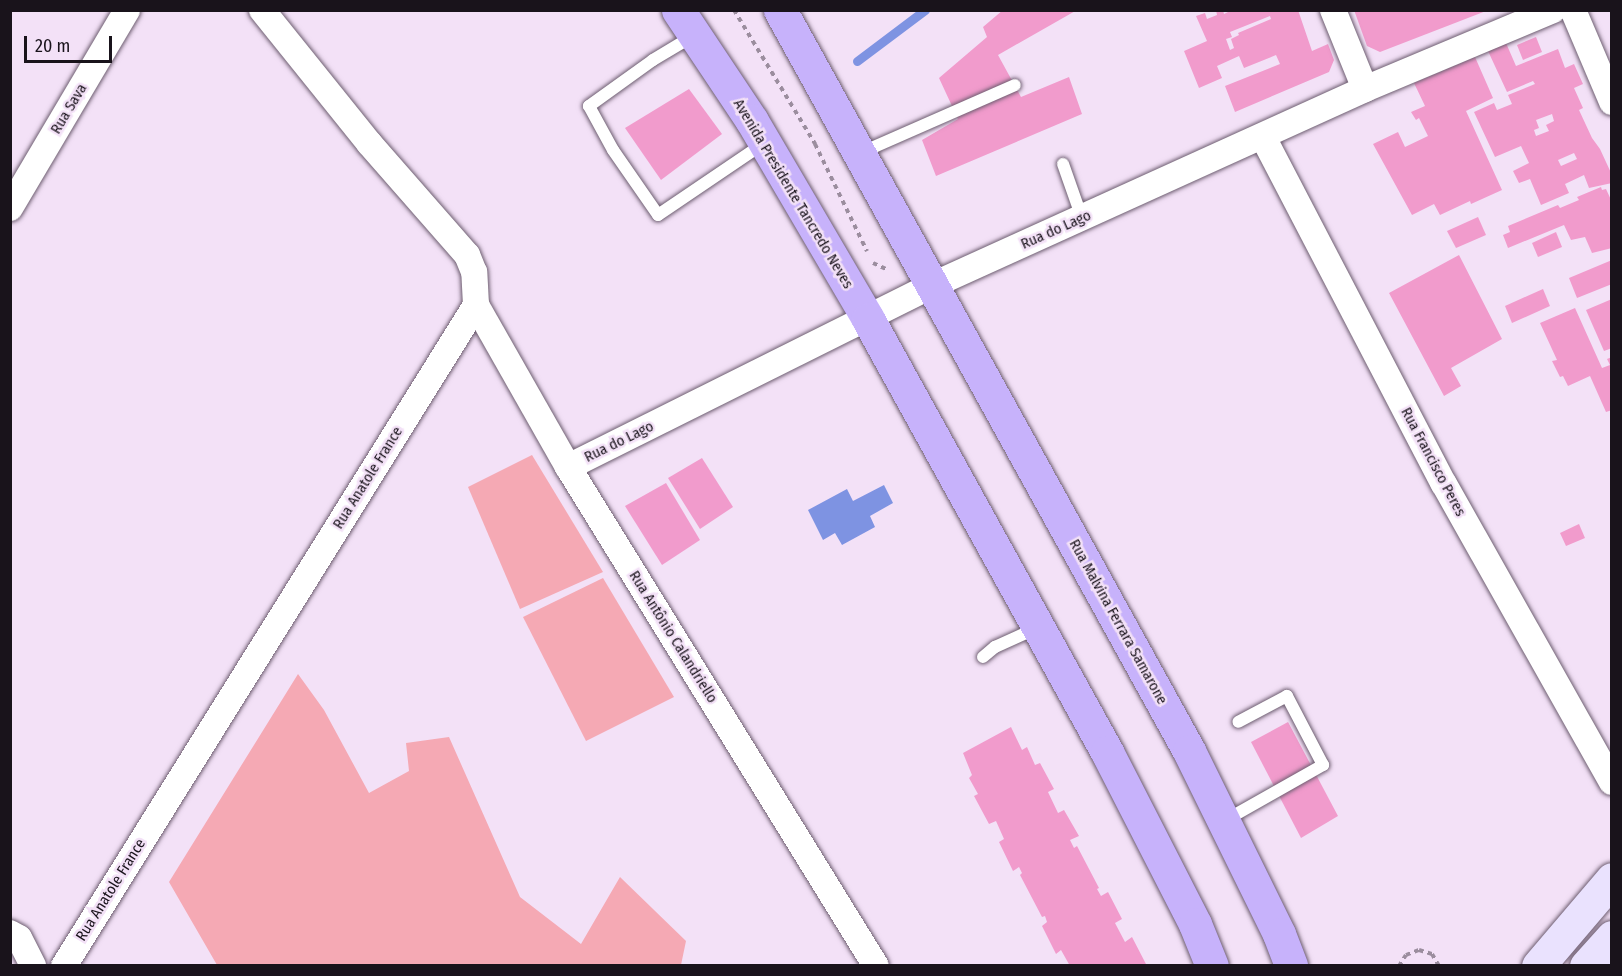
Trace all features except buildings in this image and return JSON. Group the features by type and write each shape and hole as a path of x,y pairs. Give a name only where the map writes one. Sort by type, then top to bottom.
{"highway":[{"path":"780,10 933,285"},
{"name":"Avenida Presidente Tancredo Neves","path":"685,23 765,143 867,319"},
{"name":"Rua Malvina Ferrara Samarone","path":"933,285 1189,751 1279,934 1291,966"},
{"path":"867,319 1136,807 1195,924 1212,966"}],"main road":[{"path":"1538,966 1611,879"},
{"path":"1586,966 1611,937"}],"street":[{"name":"Rua Sava","path":"10,208 127,10"},
{"path":"262,10 369,143 467,255 474,272 476,305"},
{"path":"1333,10 1365,89"},
{"path":"1573,10 1611,102"},
{"name":"Rua do Lago","path":"568,467 933,285 1537,13"},
{"name":"Rua Francisco Peres","path":"1263,137 1444,484 1611,782"},
{"name":"Rua Antônio Calandriello","path":"476,305 568,467 876,966"},
{"name":"Rua Anatole France","path":"64,966 476,305"},
{"path":"10,933 19,939 33,966"}],"lane":[{"path":"685,23 653,60 590,106 613,150 658,214 765,143"},
{"path":"860,153 1015,86"},
{"path":"1063,164 1082,218"},
{"path":"983,657 995,647 1038,627"},
{"path":"1223,821 1323,765 1287,696 1238,722"}],"path":[{"path":"734,10 815,144 874,265"},
{"path":"1399,966 1406,955 1419,950 1431,954 1439,966"}],"shaded area":[{"path":"532,455 603,572 520,609 468,487"},
{"path":"603,578 674,697 586,741 523,617"},
{"path":"298,674 324,710 369,793 409,771 406,743 449,737 520,897 581,944 620,877 686,941 681,965 217,965 169,882"}],"water":[{"path":"884,485 893,503 870,516 875,527 842,545 835,533 823,540 808,510 847,489 853,501"}],"waterway":[{"path":"857,61 925,10"}]}
